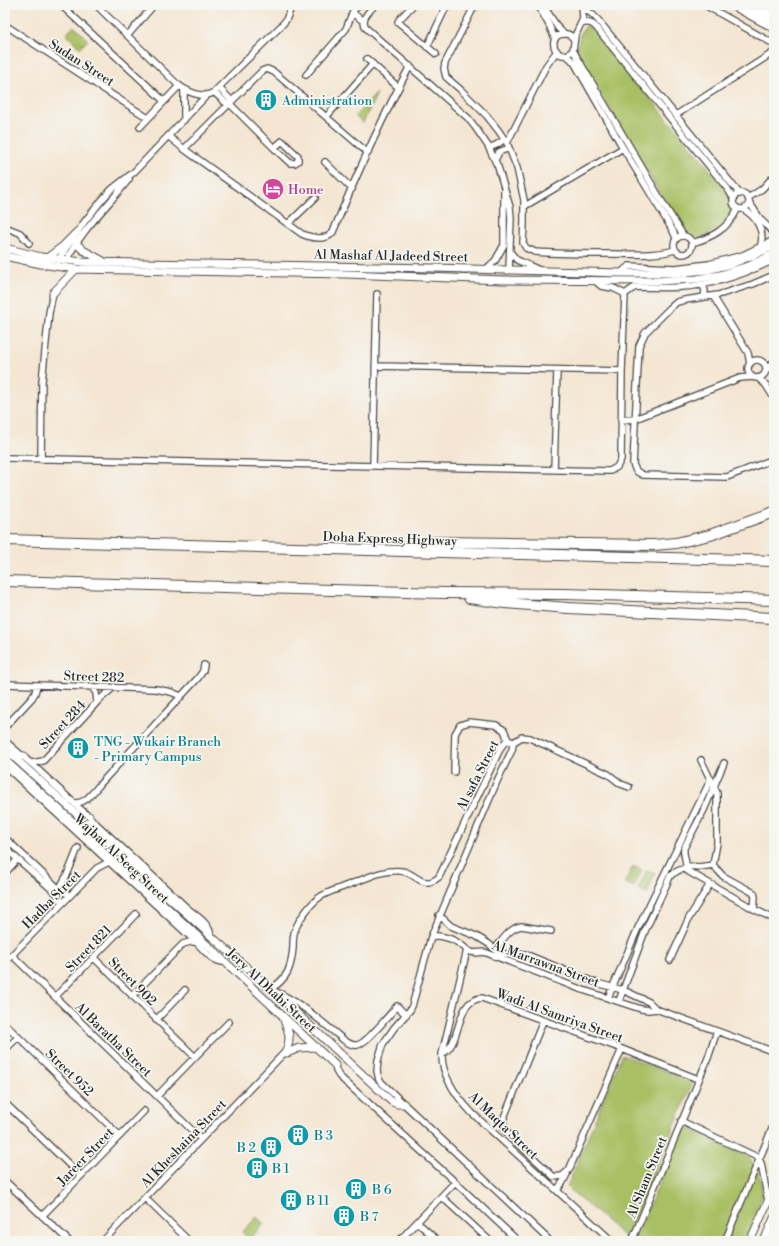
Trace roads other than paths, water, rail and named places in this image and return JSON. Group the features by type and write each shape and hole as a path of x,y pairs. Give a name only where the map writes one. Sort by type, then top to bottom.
{"highway":[{"path":"394,551 424,543 437,542 676,543 710,536 774,512"},
{"name":"Doha Express Highway","path":"5,540 774,561"},
{"path":"5,581 774,600"},
{"path":"444,593 472,599 505,603 652,613 774,618"}],"street":[{"path":"61,5 164,101"},
{"path":"96,5 182,87 195,93 207,95"},
{"path":"128,35 154,5"},
{"path":"62,260 77,232 107,195 134,172 207,95 216,90 284,22 292,5"},
{"path":"363,22 367,14 375,5"},
{"path":"412,5 398,20 398,22 436,54"},
{"path":"427,47 447,5"},
{"path":"475,5 445,63 444,72 446,77 487,116 507,143 520,178 525,206 522,243 526,248 531,251 649,255 675,250 680,253 686,253 691,249 692,243 689,238 683,236 676,238"},
{"path":"538,5 550,25 555,39 554,45 556,51 571,59 575,64 673,231 676,238 674,244 675,250"},
{"path":"543,5 555,25 565,34 570,35 574,40 575,46 573,50 565,55"},
{"path":"705,5 774,44"},
{"path":"730,5 774,29"},
{"path":"740,5 774,24"},
{"path":"754,5 774,16"},
{"path":"770,5 774,7"},
{"path":"355,8 366,28 468,118 482,136 495,160 509,202 511,213 509,270"},
{"path":"306,75 343,34 355,8"},
{"path":"555,39 560,35 576,28 582,9"},
{"path":"574,40 583,19 582,9"},
{"path":"582,9 592,14 598,20 740,194"},
{"path":"581,24 587,22 596,26 723,183 734,198 735,205 752,216 760,229 762,236 760,247"},
{"name":"Sudan Street","path":"5,25 148,118"},
{"path":"573,50 683,236"},
{"path":"495,160 499,152 507,143 548,62 556,51"},
{"path":"676,116 774,52"},
{"path":"367,59 398,88"},
{"path":"327,116 373,64"},
{"path":"168,136 302,234 325,238 334,232 368,153 398,88 410,66"},
{"path":"184,149 262,71 269,69 327,116 368,153"},
{"path":"140,127 173,92 182,87"},
{"path":"182,87 184,120"},
{"path":"216,90 230,103 274,148 290,163 295,164 298,161 298,156 284,142 280,142 274,148"},
{"path":"489,148 507,143"},
{"path":"525,206 623,148"},
{"path":"325,162 352,189"},
{"path":"62,260 134,172"},
{"path":"692,243 707,239 718,233 741,208 747,206 748,200 762,189 774,176"},
{"path":"486,270 495,261 504,245 504,189"},
{"path":"734,198 737,194 745,194 761,220 774,233"},
{"path":"288,224 315,198"},
{"path":"5,227 20,233 29,243"},
{"path":"47,258 77,232"},
{"path":"621,273 629,266 675,268 709,264 733,258 774,240"},
{"path":"76,243 82,250 105,262"},
{"name":"Al Mashaf Al Jadeed Street","path":"5,248 47,258 105,262 210,263 543,272 681,273 707,270 732,264 774,246"},
{"path":"510,252 517,260 543,272"},
{"name":"Al Mashaf Al Jadeed Street","path":"5,256 41,264 76,269 346,274 503,280 655,282 697,279 720,275 751,265 774,254"},
{"path":"625,294 633,288 672,288 703,285 744,274 774,260"},
{"path":"41,459 42,381 49,314 53,293 76,269"},
{"path":"774,275 753,284 716,295 677,302 642,337 638,351 633,464 636,471 643,475 726,477 774,460"},
{"path":"594,280 601,286 613,288 625,294"},
{"path":"648,288 655,282"},
{"path":"714,282 716,295 748,353 749,372 766,385 774,398"},
{"path":"703,285 705,291 704,298"},
{"path":"373,466 377,294"},
{"path":"5,458 607,471 615,469 621,459 625,294"},
{"path":"748,353 765,365 766,385"},
{"path":"740,378 753,361 774,361"},
{"path":"621,420 635,419 740,378 762,376 774,361"},
{"path":"375,366 622,371"},
{"path":"554,470 557,370"},
{"path":"74,803 80,803 85,800 200,676 204,665"},
{"name":"Street 282","path":"5,684 91,686 161,690 181,696"},
{"path":"5,727 32,698 37,685"},
{"name":"Street 284","path":"91,686 96,693 97,702"},
{"name":"Street 284","path":"32,763 43,760 97,702 114,687"},
{"path":"454,772 455,734 460,725 469,722 496,725 504,730 510,741 522,737 530,738 608,774 621,784 630,787"},
{"path":"5,741 32,763 187,908 201,919 210,930 211,936"},
{"name":"Al safa Street","path":"272,990 284,980 288,972 295,930 311,904 320,897 331,891 384,872 402,871 426,882 435,880 439,877 501,747 504,742 510,741 512,750 439,915 431,937 414,1002 410,1010 394,1028 383,1044 378,1060 377,1071 379,1080"},
{"name":"Jery Al Dhabi Street","path":"5,749 272,990 391,1101 397,1104 404,1104"},
{"path":"11,754 24,756"},
{"name":"Jery Al Dhabi Street","path":"5,760 65,813 336,1065 336,1071 339,1076 518,1241"},
{"name":"Street 284","path":"42,773 43,760"},
{"path":"701,760 718,793 717,843 713,865"},
{"path":"685,867 684,848 715,787 724,763"},
{"name":"Wajbat Al Seeg Street","path":"5,766 186,932 210,956 219,961 225,962"},
{"path":"608,998 638,928 711,779"},
{"path":"85,800 86,814 93,829"},
{"path":"65,813 67,823"},
{"path":"5,838 58,891 62,903"},
{"path":"5,848 58,891 69,895"},
{"path":"58,891 67,875 78,848"},
{"path":"12,854 17,849"},
{"name":"Hadba Street","path":"97,868 100,861 100,853"},
{"path":"5,872 18,860"},
{"name":"Hadba Street","path":"5,962 97,868 109,862"},
{"path":"619,1001 645,931 669,879 675,872 685,867 713,865"},
{"path":"713,865 723,876 755,895 754,909"},
{"path":"685,867 710,884 774,919"},
{"path":"670,960 689,918 710,884"},
{"path":"144,895 156,897"},
{"name":"Street 821","path":"55,997 136,914"},
{"name":"Al Marrawna Street","path":"439,915 456,929 476,936 503,954 525,954 596,983 623,990 649,1002 656,1008 717,1032 772,1050 774,1056"},
{"path":"495,949 513,928 518,926 551,931"},
{"path":"132,996 184,944 186,932"},
{"name":"Al Marrawna Street","path":"431,937 438,936 451,940 473,953 487,953 580,989 608,998 649,1010 656,1008"},
{"path":"184,944 196,942"},
{"name":"Al Maqta Street","path":"467,950 442,1054 442,1064 445,1074 466,1106 612,1241"},
{"name":"Al Baratha Street","path":"12,955 201,1139"},
{"name":"Street 902","path":"94,958 195,1058"},
{"name":"Street 902","path":"156,1020 186,990"},
{"path":"272,990 286,996 353,1045 358,1045 367,1039 397,1006 406,1015"},
{"name":"Wadi Al Samriya Street","path":"442,1054 452,1045 459,1022 467,1007 472,1001 478,998 485,998 698,1079"},
{"path":"282,1015 289,1036 289,1044 286,1052"},
{"path":"543,1021 503,1120 506,1131 512,1138 552,1176 560,1177 568,1172"},
{"path":"157,1096 229,1022"},
{"name":"Street 952","path":"5,1024 120,1136"},
{"name":"Al Sham Street","path":"632,1241 708,1058 717,1032"},
{"path":"5,1050 18,1037"},
{"path":"286,1052 299,1048 316,1047"},
{"path":"556,1190 563,1182 568,1172 622,1049"},
{"name":"Al Kheshaina Street","path":"103,1241 286,1052"},
{"name":"Jery Al Dhabi Street","path":"379,1080 550,1241"},
{"path":"5,1103 81,1176"},
{"name":"Jareer Street","path":"42,1216 144,1111"},
{"path":"681,1121 752,1154 760,1160 765,1179 768,1201"},
{"path":"725,1241 774,1124"},
{"path":"5,1181 68,1241"},
{"path":"399,1241 455,1182"},
{"path":"5,1191 10,1186"},
{"path":"750,1241 774,1188"},
{"path":"442,1196 490,1241"},
{"path":"145,1198 189,1241"},
{"path":"764,1241 774,1218"},
{"path":"417,1222 438,1241"}],"place":[{"name":"Administration","path":"266,100"},
{"name":"Home","path":"273,189"},
{"name":"TNG - Wukair Branch - Primary Campus","path":"78,748"},
{"name":"B 3","path":"298,1135"},
{"name":"B 2","path":"271,1147"},
{"name":"B 1","path":"257,1168"},
{"name":"B 6","path":"356,1189"},
{"name":"B 11","path":"291,1200"},
{"name":"B 7","path":"344,1216"}]}
